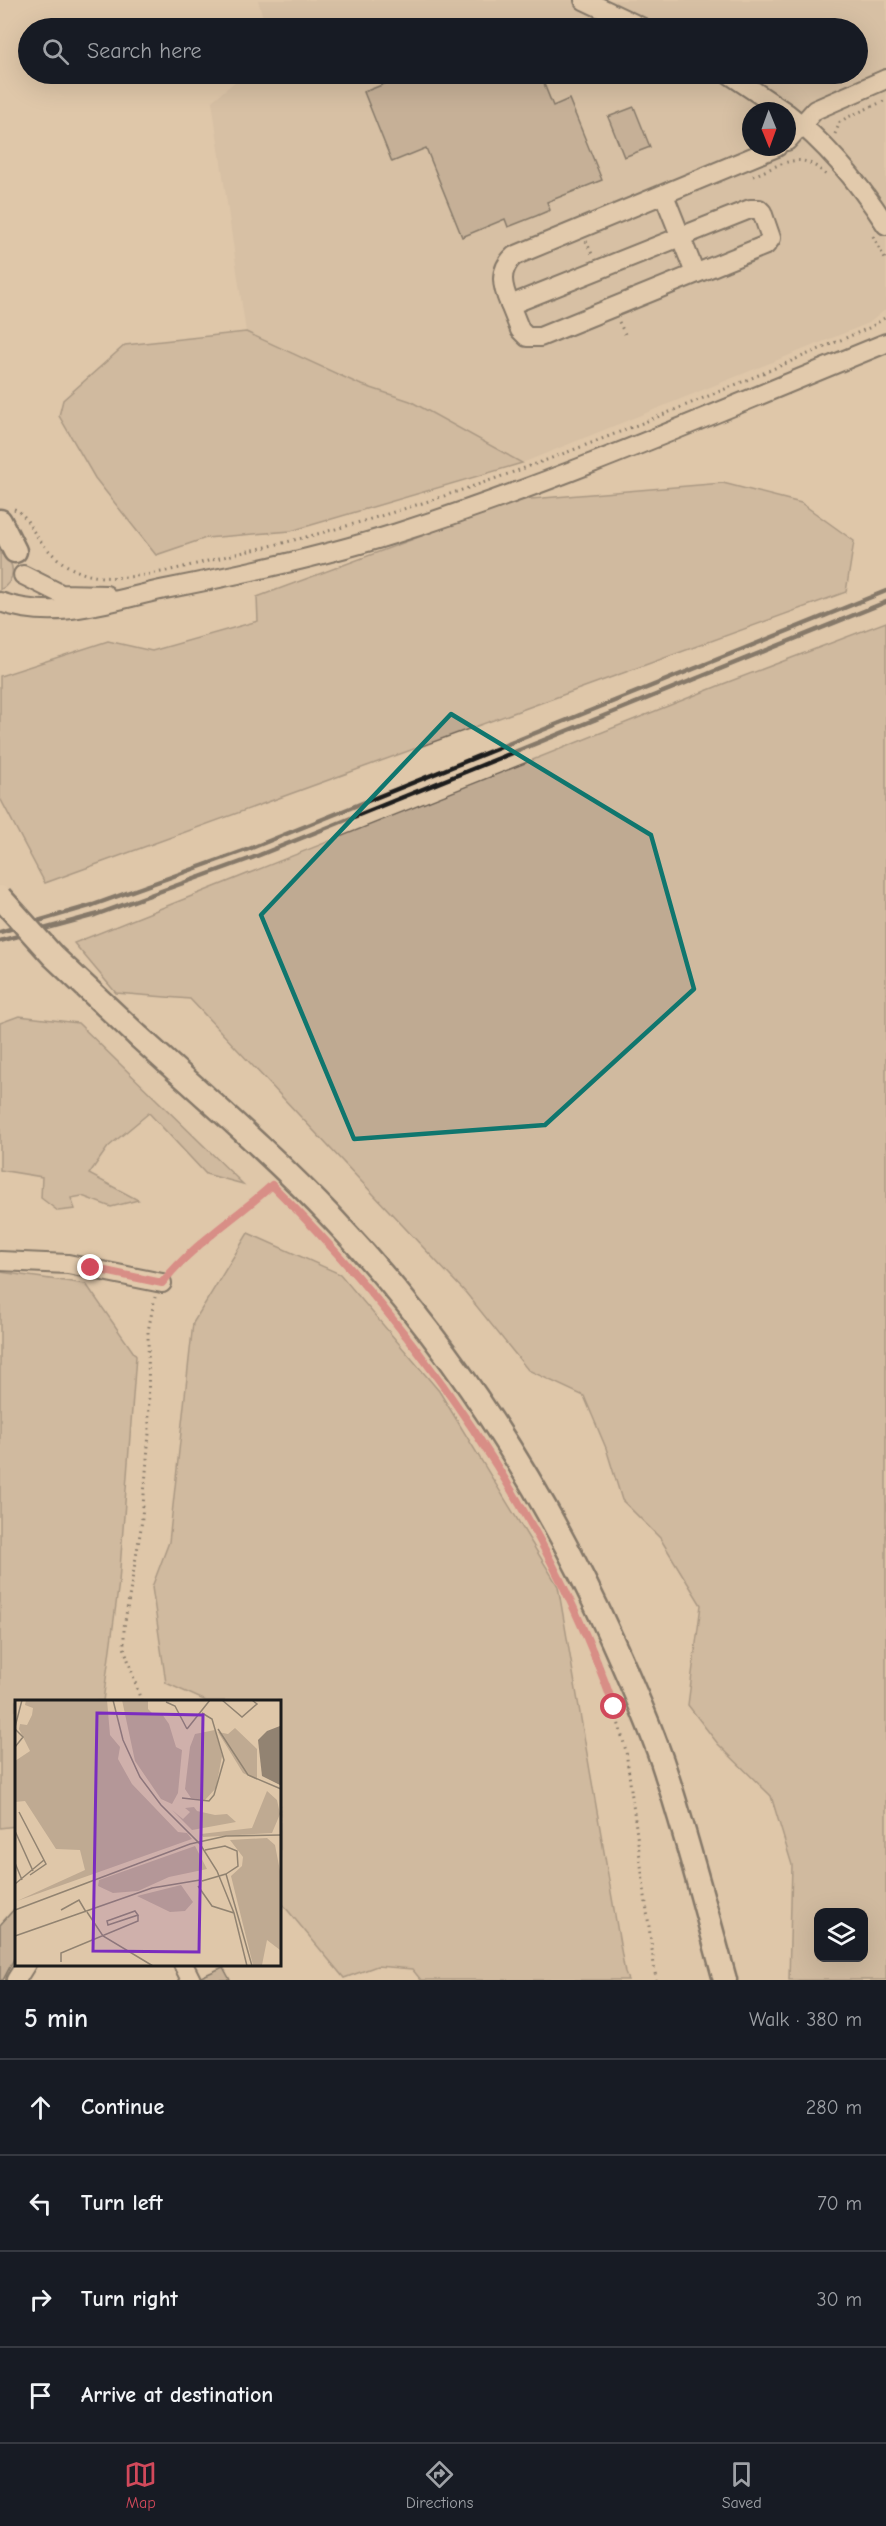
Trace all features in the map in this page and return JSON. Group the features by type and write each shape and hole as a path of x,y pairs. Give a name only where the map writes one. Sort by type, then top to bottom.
{"main road":[{"path":"2,515 8,547"},
{"path":"0,897 53,956 282,1166 336,1221 412,1310 475,1394 514,1454 562,1536 636,1694 661,1760 681,1824 725,1980"}],"street":[{"path":"584,0 622,18"},
{"path":"796,115 815,110 886,79"},
{"path":"744,84 770,102"},
{"path":"796,120 826,147 859,186 886,225"},
{"path":"510,305 755,209 762,212 771,233 771,238 766,245 533,338 523,334 520,330 510,305 502,279 506,266 514,256 756,156"},
{"path":"664,195 695,273"},
{"path":"0,601 36,611 74,610 321,555 397,533 536,484 886,343"},
{"path":"0,601 15,592 23,575 21,562 8,547"},
{"path":"23,575 60,594 75,596 144,594"},
{"path":"0,1261 68,1264 162,1283"},
{"path":"16,1980 25,1965"}],"path":[{"path":"826,147 846,118 886,100"},
{"path":"2,515 22,513 42,544 57,560 73,570 101,578 183,567 294,541 395,513 524,468 726,389 871,327 886,316"},
{"path":"141,1700 124,1647 124,1627 141,1528 146,1472 149,1433 148,1331 152,1305 162,1283 176,1266 272,1185 279,1192"},
{"path":"309,1223 385,1310 431,1370 512,1491"},
{"path":"574,1607 600,1667 626,1751 656,1980"}],"highlighted area":[{"path":"451,714 651,835 694,989 545,1125 354,1139 261,915"}],"shaded area":[{"path":"258,0 886,0 886,309 869,323 522,463 410,401 359,384 246,332 212,101 232,84 868,84 868,18 263,18"},
{"path":"246,332 359,384 410,401 522,463 291,531 206,538 156,555 95,478 59,416 63,400 125,345"},
{"path":"723,483 801,503 854,541 846,592 45,883 0,798 0,676 108,641 152,651 258,621 257,597 519,500"},
{"path":"0,553 12,566 12,577 0,590"},
{"path":"886,622 886,1980 789,1980 792,1865 771,1796 718,1744 688,1705 701,1605 660,1538 622,1500 606,1448 584,1396 528,1370 466,1293 190,999 116,993 74,943 723,684"},
{"path":"19,1016 78,1023 243,1184 206,1174 149,1113 108,1147 89,1174 138,1200 111,1207 82,1196 71,1198 75,1209 58,1211 41,1198 42,1177 0,1170 0,1023"},
{"path":"248,1233 340,1274 439,1391 558,1586 628,1980 421,1980 412,1969 377,1966 344,1978 280,1901 280,1700 204,1700 166,1683 152,1587 169,1542 193,1323"},
{"path":"0,1272 86,1284 136,1356 119,1582 103,1700 15,1700 15,1826 0,1828"}],"building":[{"path":"384,84 544,84 553,106 569,99 602,180 547,202 550,210 536,216 508,227 505,219 462,237 426,148 392,162 364,92"},
{"path":"634,107 650,147 624,157 608,117"},
{"path":"15,1908 15,1957 3,1980 0,1980 0,1925"},
{"path":"223,1967 230,1980 202,1980 201,1977"}],"railway":[{"path":"0,932 93,905 249,849 886,591"},
{"path":"0,941 95,915 252,858 886,602"}],"route":[{"path":"91,1268 162,1283 176,1266 272,1185 301,1214 385,1310 444,1387 519,1500 566,1587 597,1657 614,1707"}]}
